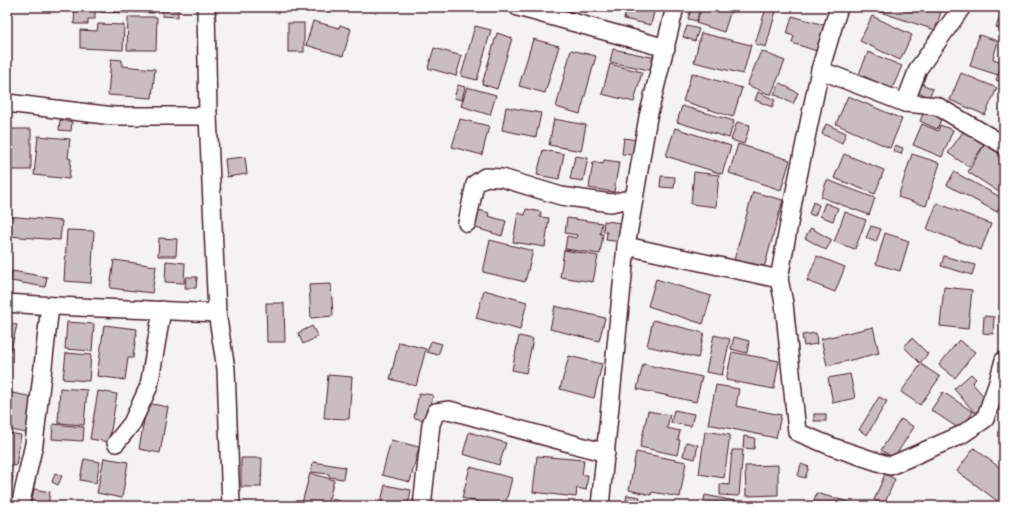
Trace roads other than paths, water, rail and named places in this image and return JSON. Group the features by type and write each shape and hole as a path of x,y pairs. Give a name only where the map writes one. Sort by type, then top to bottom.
{"street":[{"path":"206,7 208,116 217,313 226,369 231,506"},
{"path":"518,7 666,48"},
{"path":"600,506 626,246 648,116 675,7"},
{"path":"840,7 820,70 794,196 779,279 784,303 797,432 890,466 961,435 985,419 1004,360"},
{"path":"905,103 918,70 962,7"},
{"path":"820,70 905,103 937,106 1004,145"},
{"path":"7,103 113,116 208,116"},
{"path":"467,223 475,184 485,177 502,178 560,196 611,203 634,198"},
{"path":"626,246 779,279"},
{"path":"7,303 217,313"},
{"path":"20,506 34,444 50,306"},
{"path":"116,443 132,423 148,386 162,310"},
{"path":"422,506 431,424 436,412 449,410 606,453"}]}
